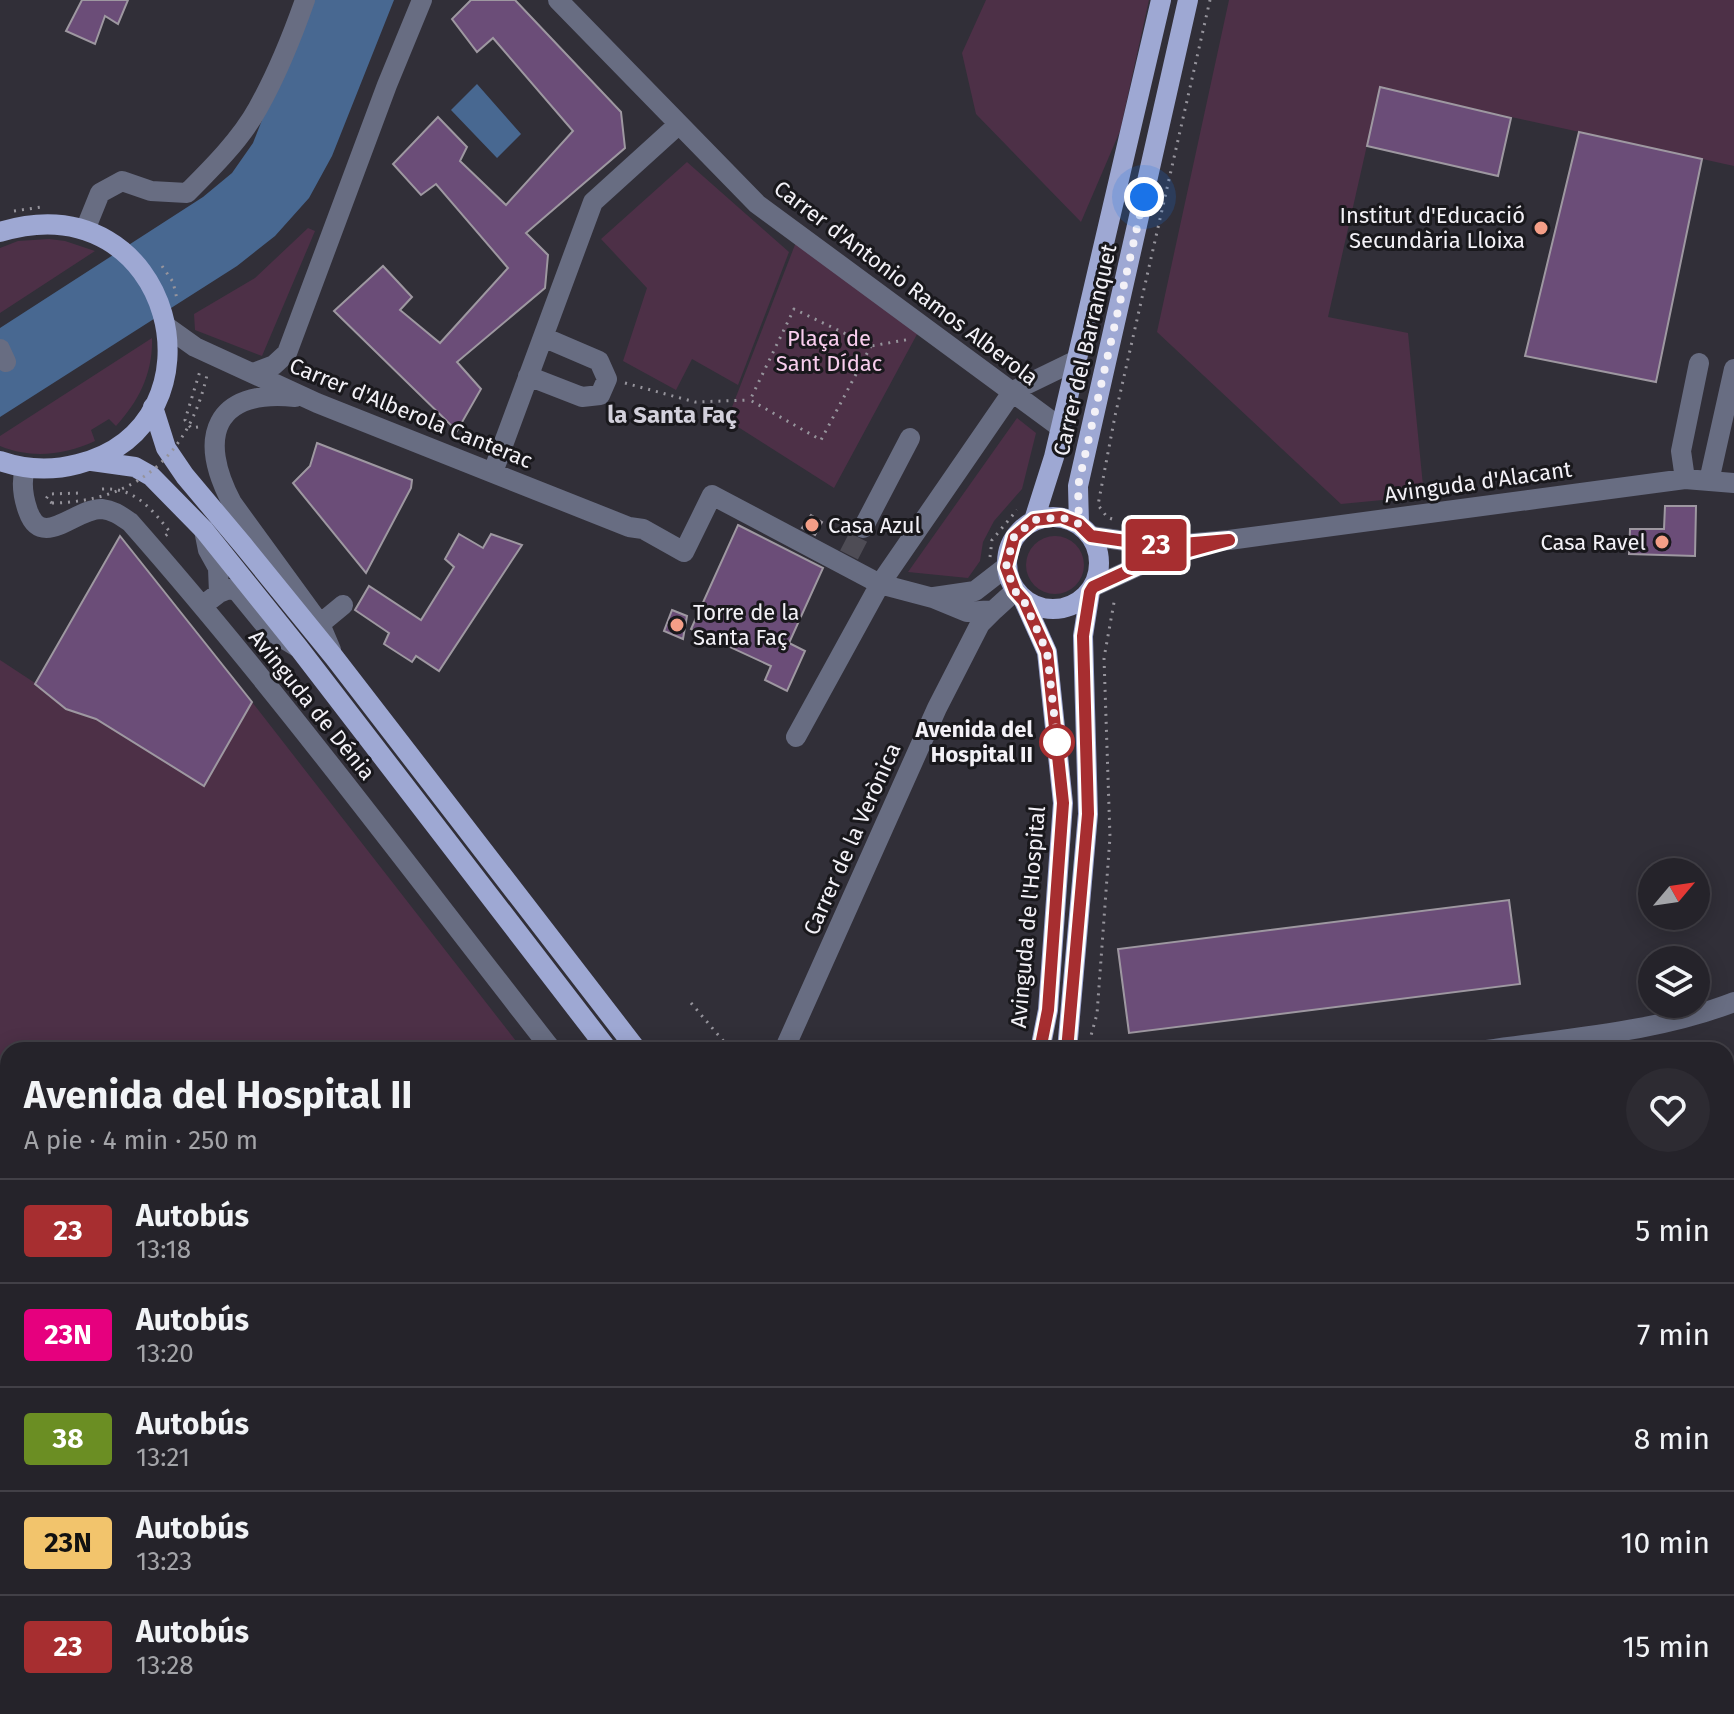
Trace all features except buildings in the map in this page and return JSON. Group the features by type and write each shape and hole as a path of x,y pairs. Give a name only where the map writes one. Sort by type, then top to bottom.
{"main road":[{"name":"Carrer del Barranquet","path":"1034,520 1061,428 1161,0"},
{"name":"Carrer del Barranquet","path":"1085,530 1078,486 1190,1"},
{"path":"0,232 20,225 64,225 85,230 114,244 129,256 147,278 160,303 166,324 166,368 153,407 121,444 92,461 59,469 25,468 0,461"},
{"name":"Avinguda de Dénia","path":"153,407 166,448 185,476 334,657 631,1042"},
{"name":"Avinguda de Dénia","path":"92,461 135,467 151,476 204,530 298,647 602,1042"},
{"path":"1068,1042 1088,814 1083,636 1099,563 1085,530 1061,517 1034,520 1014,537 1006,567 1020,596 1042,609 1058,610 1074,605 1091,590"},
{"name":"Avinguda de l'Hospital","path":"1020,596 1047,652 1063,803 1049,996 1041,1042"}],"street":[{"path":"85,230 100,193 122,181 151,191 187,193 212,168 257,110 292,38 305,0"},
{"path":"307,399 294,387 287,373 287,353 422,0"},
{"name":"Carrer d'Antonio Ramos Alberola","path":"558,0 757,204 1061,428"},
{"path":"493,472 593,202 679,124"},
{"name":"Carrer d'Alberola Canterac","path":"166,324 195,347 307,399 629,527 643,529 684,552 712,495 876,582"},
{"path":"528,376 582,397 600,395 607,379 599,361 543,337"},
{"path":"253,373 274,365 287,353"},
{"name":"Carrer del Barranquet","path":"796,737 876,582 1013,391 1077,360"},
{"path":"1685,479 1681,451 1699,363"},
{"path":"1709,481 1734,369"},
{"path":"307,399 274,395 252,397 237,404 216,429 214,446 222,485 232,503 320,624 334,657"},
{"path":"863,528 910,438"},
{"name":"Avinguda de Dénia","path":"25,468 21,479 25,503 31,520 42,528 56,527 84,512 102,509 130,522 202,606 546,1042"},
{"name":"Avinguda d'Alacant","path":"1085,530 1160,546 1229,540 1685,479 1734,483"},
{"path":"204,530 208,550 218,568 219,593"},
{"name":"Avinguda d'Alacant","path":"1091,590 1145,563 1229,540"},
{"path":"933,598 975,591 1006,567"},
{"path":"876,582 933,598 967,612 994,610"},
{"path":"202,606 219,593 229,589 237,591 269,630 298,647"},
{"name":"Carrer de la Verònica","path":"788,1042 937,708 980,624 994,610 1020,596"},
{"path":"320,624 343,605"},
{"path":"1551,1042 1691,1016 1734,1002"}],"path":[{"path":"750,400 794,309 871,346 915,338"},
{"path":"607,379 695,402 750,400 821,440 871,346"},
{"path":"52,503 94,499 118,492 153,471 176,447 186,432 193,420 207,375 204,370 199,373 185,420 188,426 191,428 200,425"},
{"path":"691,1003 724,1042"}],"green space":[{"path":"986,0 1149,0 1120,131 1081,222 976,114 962,53"},
{"path":"1229,0 1734,0 1734,166 1380,88 1328,317 1408,333 1424,496 1341,504 1157,332"},
{"path":"687,162 789,252 738,385 692,359 676,390 623,361 647,288 601,239"},
{"path":"308,228 315,231 262,356 195,330 194,314 255,278"},
{"name":"Plaça de Sant Dídac","path":"798,237 922,325 834,488 727,420"},
{"path":"49,239 95,251 0,313 0,248 18,241"},
{"path":"152,338 150,363 138,396 116,426 109,419 91,430 95,441 72,450 48,454 24,453 0,446 0,436"},
{"path":"1017,418 1036,433 1022,489 994,521 983,542 980,561 968,578 908,572"},
{"path":"1055,536 1076,544 1084,565 1076,586 1055,594 1034,586 1026,565 1034,544"},
{"path":"0,660 66,709 97,719 204,786 252,702 517,1042 0,1042"}],"water":[{"path":"309,0 394,0 332,156 309,198 275,236 237,266 0,417 0,328 203,197 232,173 253,143"},
{"path":"477,84 521,134 497,158 451,110"}],"tunnel":[{"path":"849,555 863,528"}],"bus line":[{"name":"23","path":"1042,1042 1048,1010 1063,803 1047,652 1006,567 1014,537 1034,520 1061,517 1079,524 1091,536 1160,546 1229,540 1145,563 1093,587 1090,592 1083,636 1088,814 1068,1042"}],"place":[{"name":"Institut d'Educació Secundària Lloixa","path":"1541,228"},
{"name":"Casa Azul","path":"812,525"},
{"name":"Casa Ravel","path":"1662,542"},
{"name":"Torre de la Santa Faç","path":"677,625"},
{"name":"Avenida del Hospital II","path":"1057,742"}],"district":[{"name":"la Santa Faç","path":"672,415"}],"route":[{"path":"1057,742 1058,749 1047,652 1006,567 1014,537 1034,520 1061,517 1079,524 1078,486 1144,197"}]}
